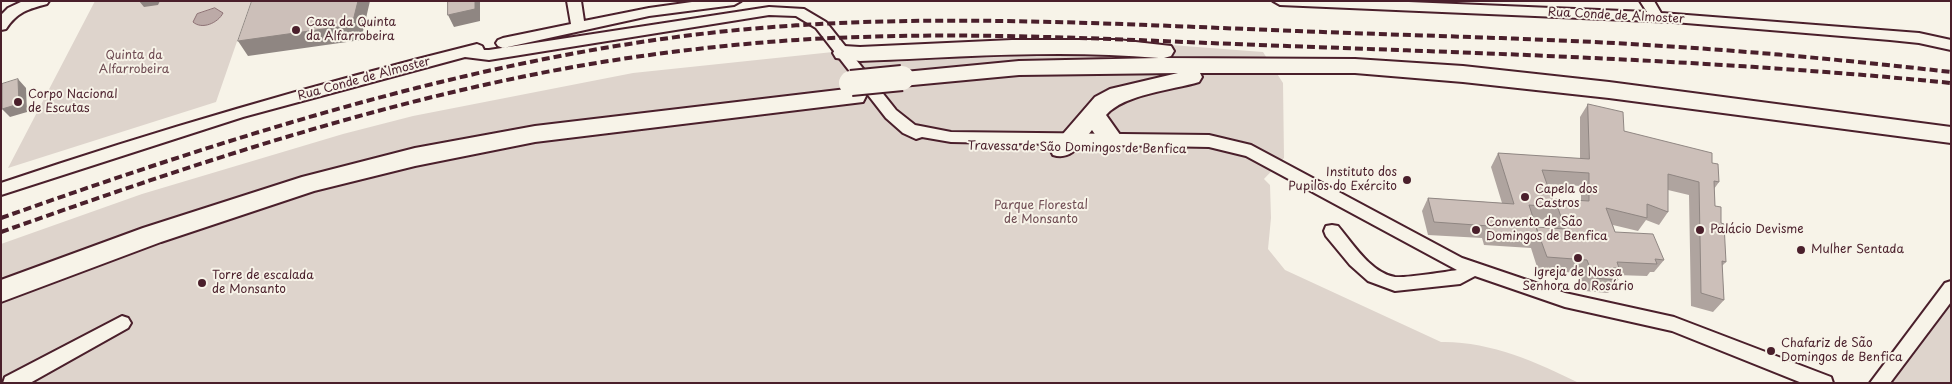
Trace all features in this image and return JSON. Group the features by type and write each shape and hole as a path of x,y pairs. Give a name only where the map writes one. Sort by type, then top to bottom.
{"highway":[{"path":"844,53 860,54 1012,47 1141,48 1257,65"},
{"path":"1,273 151,218 311,168 415,142 534,120 631,107 903,84 1019,68 1108,65 1355,66 1463,74 1609,90 1951,135"},
{"path":"903,84 1191,77 1358,81 1464,88 1615,104 1951,149"},
{"path":"1067,144 1103,103 1118,95 1191,77"},
{"path":"1,291 152,235 311,183 415,157 535,134 853,89"},
{"path":"1093,114 1111,139"}],"street":[{"path":"1,26 5,18 14,10 26,4 42,1"},
{"path":"574,1 578,26 595,33 620,34"},
{"name":"Rua Conde de Almoster","path":"1,189 200,124 347,82 610,19 693,5 734,1"},
{"name":"Rua Conde de Almoster","path":"1280,1 1503,6 1890,35 1919,38 1951,45"},
{"path":"1647,1 1656,18"},
{"name":"Travessa de São Domingos de Benfica","path":"652,29 788,10 804,14 821,25 892,114 908,129 932,144 1067,144 1251,151"},
{"path":"610,19 612,27 616,29 652,29"},
{"path":"466,52 489,55 652,29"},
{"path":"1890,35 1951,32"},
{"path":"1919,38 1951,40"},
{"name":"Travessa de São Domingos de Benfica","path":"1067,144 1111,139 1209,141 1251,151 1456,263 1565,300 1674,324 1824,383"},
{"path":"1332,231 1356,260 1374,276 1395,284 1460,277 1472,269"},
{"path":"1879,383 1951,288"},
{"path":"12,383 122,323"}],"green space":[{"name":"Quinta da Alfarrobeira","path":"95,1 251,1 216,102 8,168"},
{"name":"Parque Florestal de Monsanto","path":"1086,42 1171,45 1263,52 1283,83 1284,158 1264,179 1270,185 1271,218 1268,249 1285,270 1441,342 1477,345 1512,354 1579,383 1,383 1,244 142,194 343,134 413,116 633,73 889,48"},
{"path":"1951,282 1951,383 1879,383"}],"shaded area":[{"path":"215,8 223,13 214,22 201,25 193,22 197,14"}],"building":[{"path":"252,1 358,1 352,25 238,41"},
{"path":"448,1 475,1 475,9 448,15"},
{"path":"18,79 19,104 2,109 2,84"},
{"path":"1588,104 1623,112 1624,131 1712,153 1712,163 1718,164 1719,182 1714,181 1715,206 1721,207 1721,223 1724,224 1726,262 1722,261 1724,300 1701,293 1699,182 1668,174 1668,212 1647,204 1647,218 1606,208 1615,232 1653,234 1664,260 1655,259 1657,264 1617,262 1619,268 1613,268 1618,280 1594,278 1587,260 1547,257 1537,229 1539,236 1491,233 1489,226 1434,222 1428,198 1514,204 1498,153 1589,159","holes":["1542,170 1589,173 1589,201 1555,199 1565,229 1536,227 1529,205 1555,207"]}],"railway":[{"path":"1,218 245,136 327,112 493,70 577,53 662,39 820,24 899,21 1058,22 1526,39 1700,48 1951,72"},
{"path":"1,232 238,152 317,128 478,86 560,69 642,56 778,41 913,36 1020,36 1619,59 1785,69 1951,83"}],"place":[{"name":"Casa da Quinta da Alfarrobeira","path":"296,30"},
{"name":"Corpo Nacional de Escutas","path":"18,102"},
{"name":"Instituto dos Pupilos do Exército","path":"1407,180"},
{"name":"Capela dos Castros","path":"1525,197"},
{"name":"Convento de São Domingos de Benfica","path":"1476,230"},
{"name":"Palácio Devisme","path":"1700,230"},
{"name":"Mulher Sentada","path":"1801,250"},
{"name":"Igreja de Nossa Senhora do Rosário","path":"1578,258"},
{"name":"Torre de escalada de Monsanto","path":"202,283"},
{"name":"Chafariz de São Domingos de Benfica","path":"1771,351"}]}
